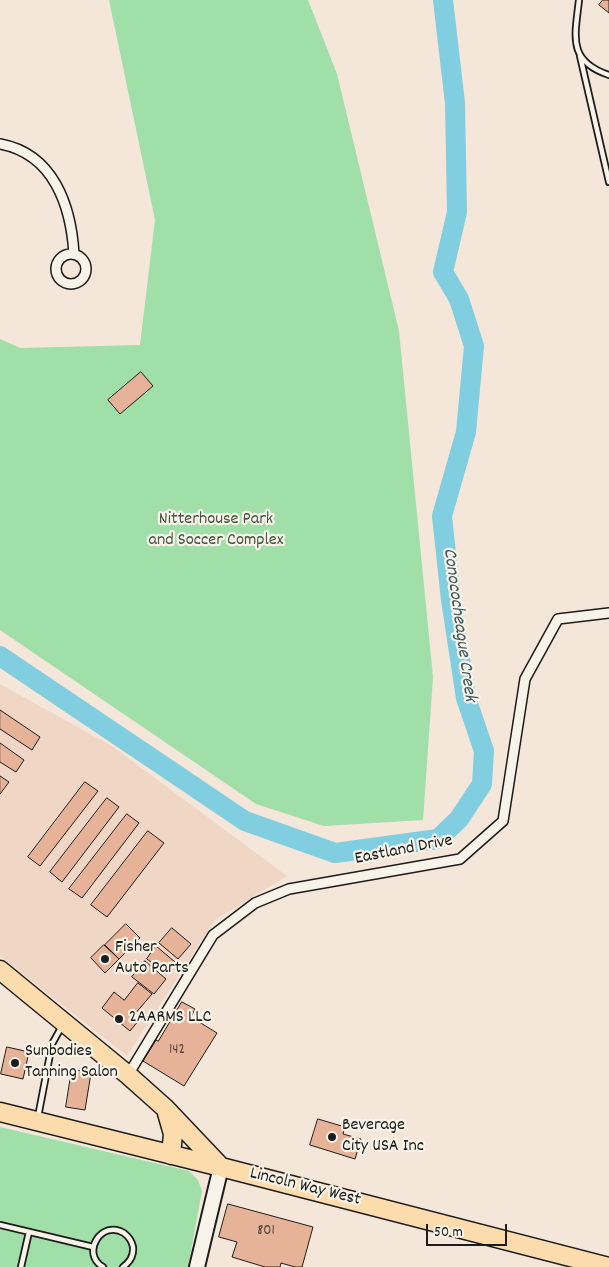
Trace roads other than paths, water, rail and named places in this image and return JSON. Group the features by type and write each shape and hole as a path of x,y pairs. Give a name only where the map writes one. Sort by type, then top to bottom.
{"highway":[{"path":"3,975 128,1075 165,1108 221,1166"},
{"path":"165,1108 173,1134 170,1155"},
{"name":"Lincoln Way West","path":"0,1112 221,1166 609,1267"}],"street":[{"path":"0,144 11,146 33,158 51,176 65,201 73,231 74,254"},
{"name":"Eastland Drive","path":"128,1075 213,935 255,903 289,889 460,859 503,821 525,679 558,619 609,613"},
{"path":"197,1267 221,1166"}],"lane":[{"path":"579,0 576,44 609,182"},
{"path":"580,56 588,65 609,75"},
{"path":"37,1121 52,1044 64,1022"},
{"path":"0,1225 93,1247"},
{"path":"103,1267 96,1260 93,1247 95,1241 104,1232 118,1230 124,1233 132,1243 133,1249 129,1262 123,1267"},
{"path":"21,1267 29,1232"}],"waterway":[{"name":"Conococheague Creek","path":"0,656 245,821 335,853 438,839 459,819 482,784 484,751 466,698 451,600 442,516 466,432 474,346 459,299 443,272 457,212 455,103 443,0"}],"place":[{"name":"Fisher Auto Parts","path":"105,959"},
{"name":"2AARMS LLC","path":"119,1019"},
{"name":"Sunbodies Tanning Salon","path":"15,1063"},
{"name":"Beverage City USA Inc","path":"332,1137"}],"park label":[{"name":"Nitterhouse Park and Soccer Complex","path":"216,531"}]}
